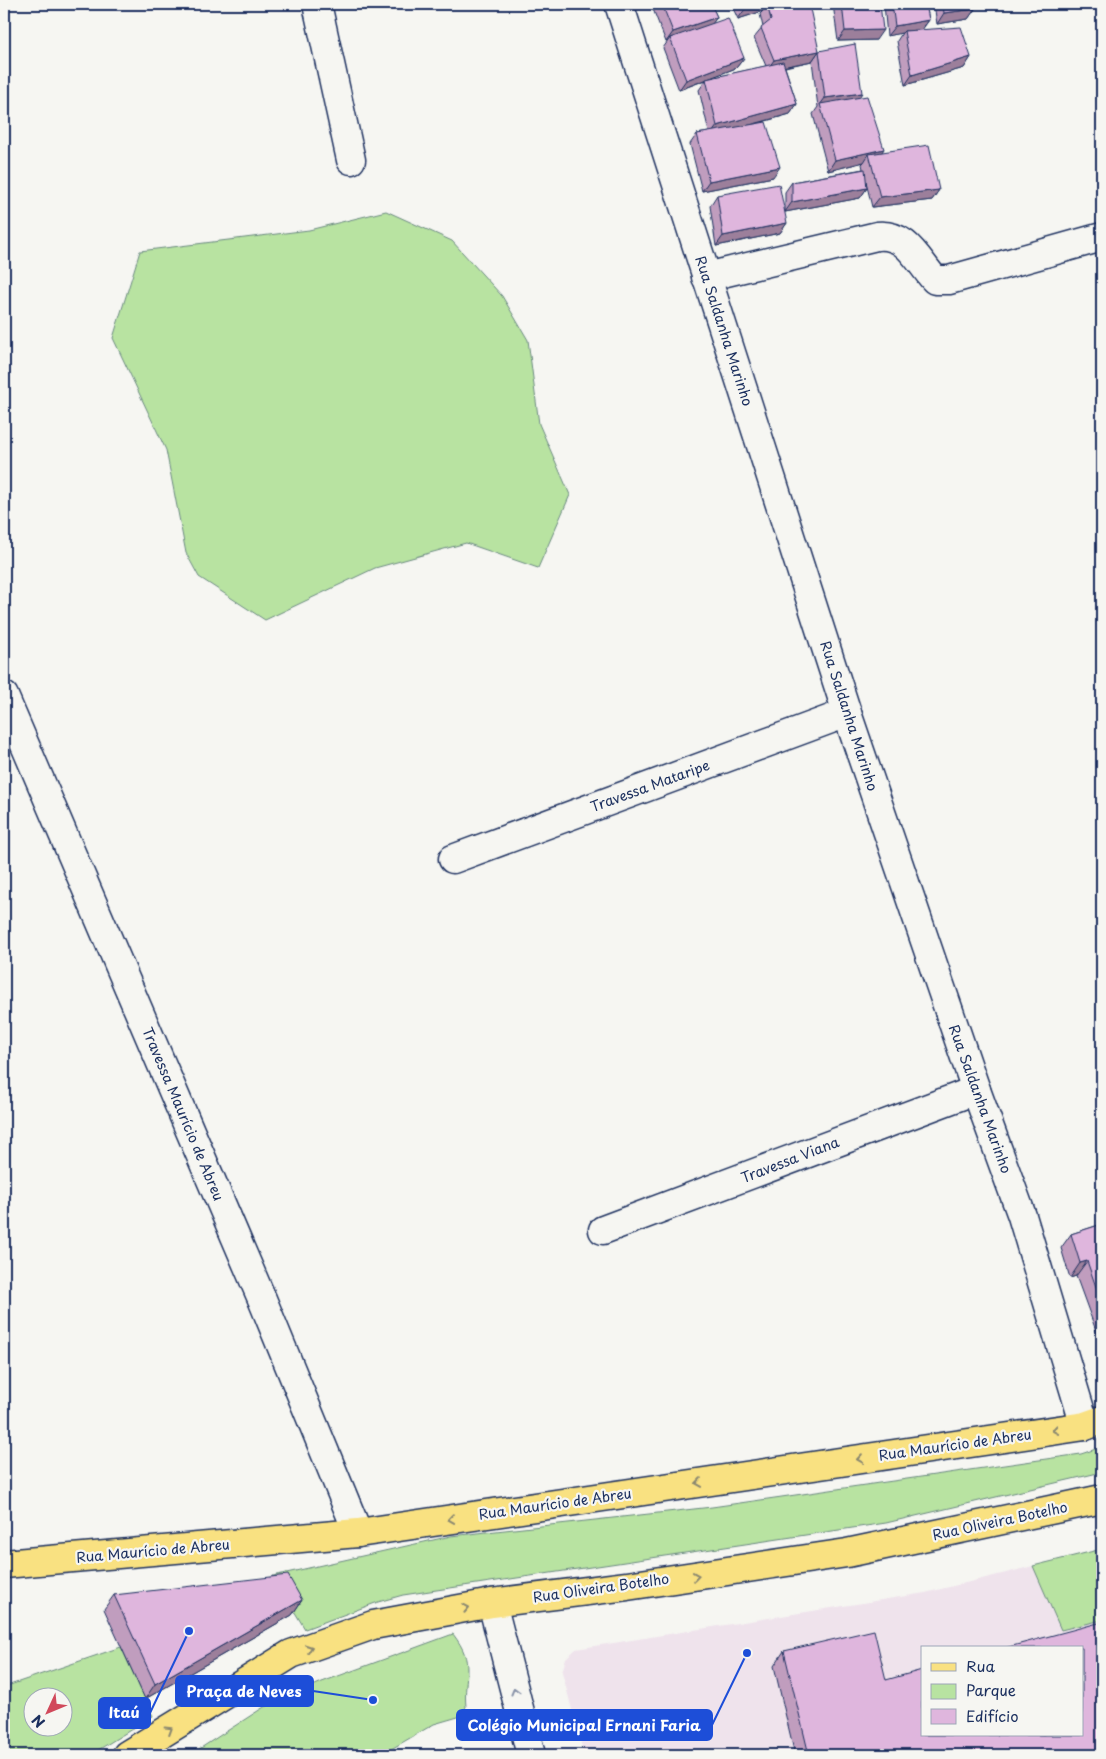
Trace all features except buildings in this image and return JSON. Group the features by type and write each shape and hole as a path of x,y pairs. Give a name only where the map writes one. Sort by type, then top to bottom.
{"main road":[{"name":"Rua Maurício de Abreu","path":"4,1564 358,1533 1094,1423"},
{"name":"Rua Oliveira Botelho","path":"127,1755 291,1654 373,1625 492,1603 627,1586 847,1553 1102,1499"}],"street":[{"path":"317,4 351,160"},
{"name":"Rua Saldanha Marinho","path":"619,4 847,713 976,1090 1094,1423"},
{"path":"706,277 877,236 890,235 905,242 936,280 949,280 1102,238"},
{"name":"Travessa Maurício de Abreu","path":"4,696 262,1299 358,1533"},
{"name":"Travessa Mataripe","path":"453,860 847,713"},
{"name":"Travessa Viana","path":"603,1230 976,1090"},
{"path":"492,1603 531,1755"}],"shaded area":[{"path":"1102,1549 1102,1755 584,1755 562,1672 566,1658 576,1649 925,1593"}],"green space":[{"path":"386,211 452,241 502,296 528,340 539,424 570,495 538,568 466,543 375,568 265,620 199,577 186,553 166,450 113,338 140,251 309,230"},
{"path":"1102,1447 1102,1472 886,1523 403,1595 378,1602 305,1629 273,1576 451,1536 712,1507 1081,1454"},
{"path":"1102,1549 1102,1620 1061,1630 1033,1566"},
{"path":"453,1634 460,1644 466,1662 466,1707 458,1717 434,1724 381,1755 190,1755 264,1707 322,1682"},
{"path":"121,1647 153,1716 90,1755 4,1755 4,1687"}],"place":[{"name":"Itaú","path":"189,1631"},
{"name":"Colégio Municipal Ernani Faria","path":"747,1653"},
{"name":"Praça de Neves","path":"373,1700"}]}
